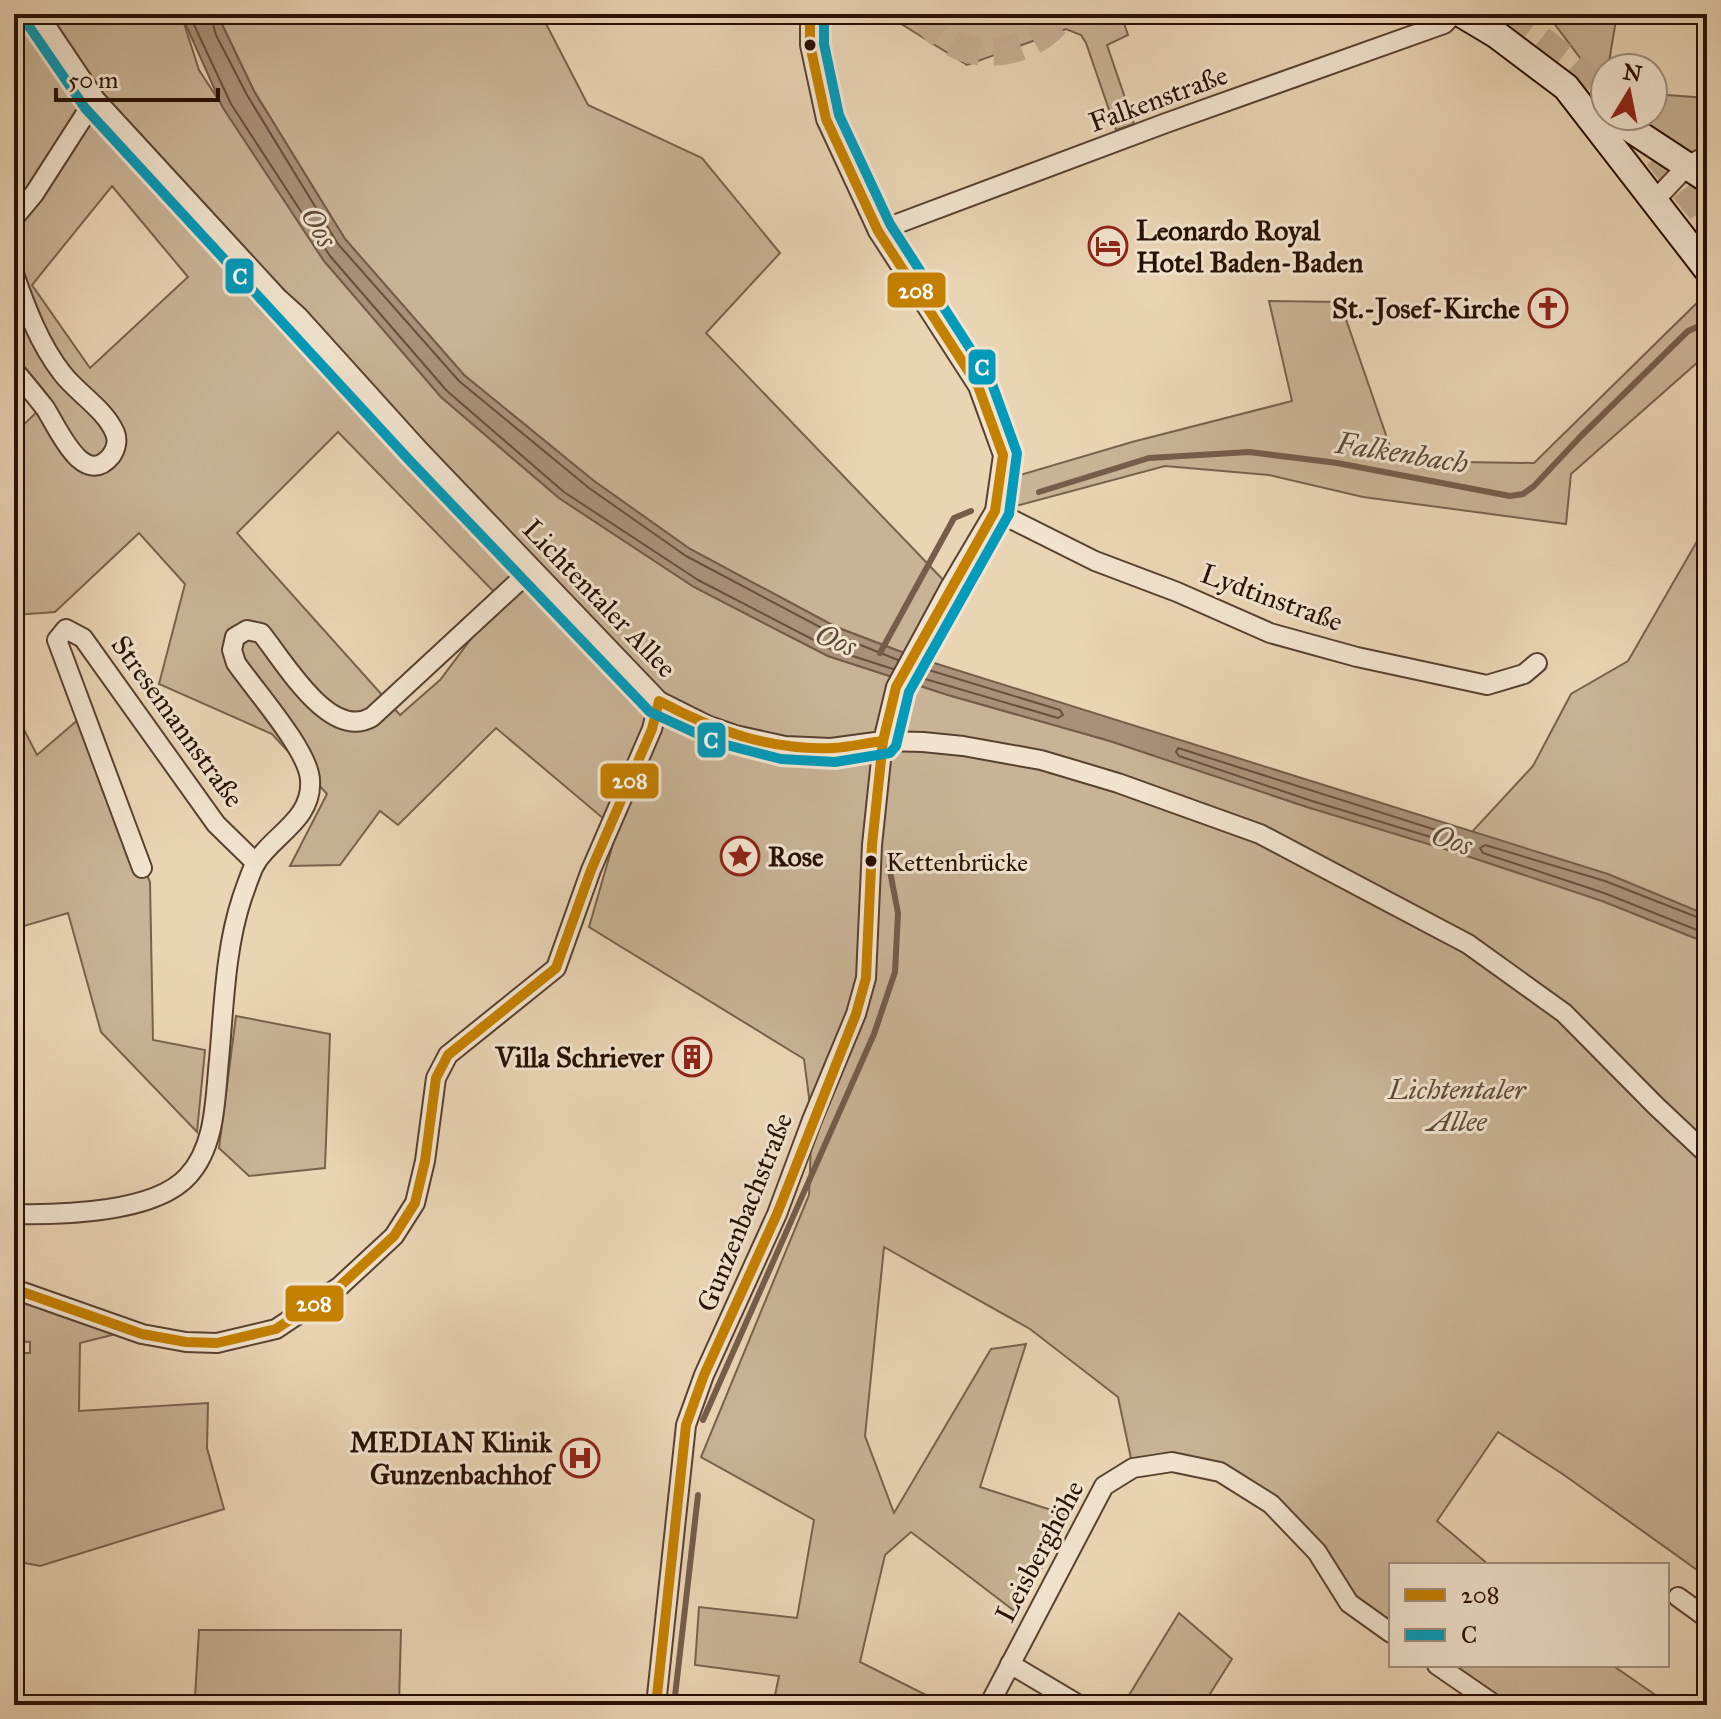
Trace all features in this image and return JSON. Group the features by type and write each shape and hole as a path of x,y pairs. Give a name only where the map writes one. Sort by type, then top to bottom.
{"main road":[{"path":"1462,14 1497,35 1589,102"},
{"path":"1566,87 1707,269"},
{"path":"1639,132 1701,167"}],"street":[{"name":"Lichtentaler Allee","path":"38,14 95,99 532,569 659,701 709,726 762,742 831,748 883,741 963,746 1041,760 1118,783 1260,834 1480,952 1564,1013 1707,1154"},
{"path":"810,14 810,45 826,119 878,231 978,386 1003,455 995,511"},
{"name":"Falkenstraße","path":"878,231 1444,24 1454,14"},
{"path":"14,218 34,194 95,99"},
{"path":"1655,200 1701,167"},
{"path":"14,274 50,356 73,387 114,431 116,445 109,458 97,464 76,458 45,408 14,370"},
{"name":"Gunzenbachstraße","path":"656,1705 686,1425 704,1375 777,1214 803,1141 856,1014 866,978 872,853 883,741 896,687 995,511"},
{"name":"Lydtinstraße","path":"995,511 1095,561 1177,592 1270,633 1487,685 1524,674 1537,663"},
{"path":"14,1214 99,1211 131,1204 167,1191 187,1178 199,1161 214,1109 234,930 241,900 256,863 294,825 308,796 311,781 299,749 236,663 232,643 239,633 247,630 261,633 329,714 352,723 363,722 532,569"},
{"name":"Stresemannstraße","path":"142,868 57,640 66,629 83,638 216,824 256,863"},
{"path":"14,1289 142,1334 186,1342 217,1343 276,1329 339,1287 372,1257 394,1236 415,1203 425,1161 436,1078 448,1055 556,968 591,870 652,729 659,701"},
{"name":"Leisberghöhe","path":"989,1705 1104,1486 1133,1468 1172,1462 1220,1472 1271,1504 1317,1552 1349,1603 1389,1632"},
{"path":"1678,1597 1707,1618"},
{"name":"Leisberghöhe","path":"1010,1664 1079,1705"},
{"path":"1440,1667 1495,1705"}],"green space":[{"name":"Lichtentaler Allee","path":"14,14 181,14 199,70 324,261 441,397 559,498 694,587 828,656 948,695 1110,741 1310,808 1471,833 1533,766 1571,694 1628,661 1707,524 1707,1577 1498,1432 1437,1521 1487,1563 1389,1563 1389,1632 1349,1603 1317,1552 1220,1472 1133,1468 1118,1397 1030,1329 884,1247 865,1436 894,1513 991,1349 1026,1344 980,1487 1070,1516 1017,1613 911,1532 885,1555 860,1662 946,1705 773,1705 779,1676 695,1665 699,1607 797,1618 814,1520 701,1457 809,1195 812,1120 804,1059 589,927 617,830 496,728 398,825 380,811 340,865 290,866 327,794 272,734 159,684 185,584 139,533 55,612 14,615 14,434 40,409 14,373","holes":["112,186 188,277 90,368 32,285","338,432 501,599 440,680 400,715 237,533"]},
{"path":"217,14 541,14 588,105 702,158 780,253 706,333 950,587 912,656 836,627 690,549 594,481 464,375 345,239 254,91"},
{"path":"818,14 869,14 818,21"},
{"path":"869,14 1121,14 1128,35 1107,45 1134,124 1116,130 1081,35 1066,29 967,65 898,22"},
{"path":"1547,14 1617,14 1611,52 1589,52 1589,70"},
{"path":"1669,95 1707,98 1707,151 1688,158 1656,132 1669,132"},
{"path":"1707,293 1707,354 1571,474 1566,524 1363,497 1269,475 1165,466 1016,506 1010,478 1132,442 1292,401 1269,301 1340,302 1395,461 1534,463"},
{"path":"14,710 37,755 79,719 150,882 153,1040 205,1050 197,1132 101,1032 68,913 14,929"},
{"path":"236,1016 330,1034 325,1168 249,1176 219,1148"},
{"path":"14,1288 120,1333 80,1343 79,1411 208,1403 207,1448 224,1509 40,1566 14,1561 14,1353 30,1353 30,1342 14,1341"},
{"path":"1179,1613 1232,1659 1203,1705 1123,1705"},
{"path":"199,1630 401,1630 399,1705 127,1705 195,1697"},
{"path":"1440,1667 1615,1667 1670,1705 1495,1705"}],"water":[{"name":"Oos","path":"181,14 217,14 254,91 345,239 464,375 594,481 690,549 836,627 912,656 1608,874 1707,915 1707,943 1602,901 1461,854 1310,808 1110,741 948,695 828,656 694,587 559,498 441,397 324,261 223,108"}],"waterway":[{"name":"Falkenbach","path":"1039,492 1149,458 1249,452 1337,463 1510,496 1523,494 1688,331 1697,327"},
{"name":"Falkenbach","path":"880,653 954,518 971,511"},
{"path":"703,1420 874,1034 895,972 898,913 889,866"},
{"path":"674,1705 698,1495"}],"tunnel":[{"path":"923,14 937,31 954,43 973,50 993,52 1013,49 1032,41 1049,30 1063,14"},
{"path":"1507,14 1589,81"},
{"path":"1658,156 1707,218"}],"transit line":[{"name":"208","path":"656,1705 686,1425 704,1375 777,1214 856,1014 866,978 872,845 883,741 896,687 995,511 1003,455 978,386 878,231 826,119 810,45 810,14"},
{"name":"C","path":"26,22 85,108 410,461 650,712 715,742 781,759 835,762 890,753 896,746 909,692 1009,514 1017,453 991,381 890,224 839,115 824,44 824,14"},
{"name":"208","path":"14,1289 142,1334 186,1342 217,1343 276,1329 339,1287 394,1236 415,1203 425,1161 436,1078 448,1055 556,968 591,870 652,729 659,701 721,729 787,746 833,748 883,741"}],"place":[{"name":"Leonardo Royal Hotel Baden-Baden","path":"1108,246"},
{"name":"St.-Josef-Kirche","path":"1548,308"},
{"name":"Rose","path":"740,856"},
{"name":"Kettenbrücke","path":"871,861"},
{"name":"Villa Schriever","path":"692,1057"},
{"name":"MEDIAN Klinik Gunzenbachhof","path":"580,1458"}]}
